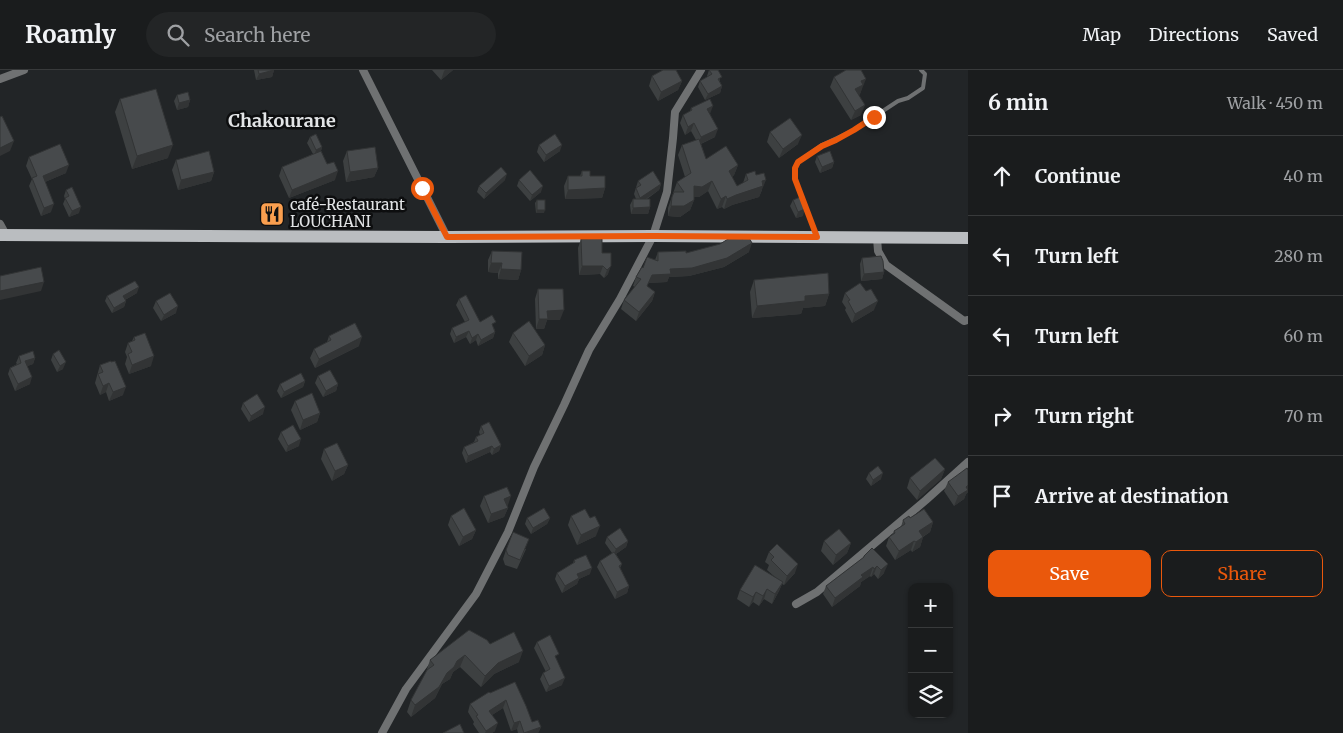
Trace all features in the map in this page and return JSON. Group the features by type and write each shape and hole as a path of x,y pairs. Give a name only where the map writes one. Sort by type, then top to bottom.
{"main road":[{"path":"2,232 447,237 968,238"}],"street":[{"path":"0,79 24,70"},
{"path":"363,70 447,237"},
{"path":"382,733 406,689 476,594 508,532 534,467 589,350 620,299 654,236 667,192 675,112 701,70"},
{"path":"877,238 878,251 886,266 964,321 968,320"},
{"path":"796,604 817,592 968,462"}],"lane":[{"path":"817,237 795,179 795,168 798,162 822,146 854,130 898,101 908,98 923,88 925,74 921,70"}],"building":[{"path":"258,70 274,70 259,74"},
{"path":"663,70 676,70 682,81 661,92 652,76"},
{"path":"709,70 718,70 722,77 718,79 722,86 708,94 700,81 712,74"},
{"path":"846,70 861,70 866,79 861,81 863,85 855,89 865,105 855,111 834,77"},
{"path":"156,89 173,145 137,156 120,99"},
{"path":"188,92 190,100 179,103 177,95"},
{"path":"710,99 713,106 707,109 718,129 701,137 694,123 688,127 683,115 692,110 691,108"},
{"path":"2,116 14,141 0,148 0,117"},
{"path":"790,118 802,135 783,149 770,132"},
{"path":"316,134 322,147 316,150 310,137"},
{"path":"555,134 562,145 546,155 539,145"},
{"path":"699,139 706,159 726,146 738,165 729,171 737,186 748,180 746,174 755,171 756,175 764,173 766,180 762,181 763,186 727,199 726,196 721,199 712,181 702,187 694,186 694,200 684,206 671,206 674,192 684,192 677,182 691,173 682,145"},
{"path":"60,144 69,165 43,176 54,204 44,208 32,178 37,176 29,157"},
{"path":"375,147 378,168 350,172 347,151"},
{"path":"209,151 214,172 181,180 176,160"},
{"path":"321,151 327,164 334,162 338,171 292,190 282,167"},
{"path":"830,151 834,162 822,167 817,156"},
{"path":"501,167 507,174 486,193 479,186"},
{"path":"530,170 543,186 532,195 519,180"},
{"path":"582,171 590,171 590,176 605,176 605,188 568,190 568,176 582,176"},
{"path":"653,171 661,184 640,198 636,188 641,185 638,181"},
{"path":"72,187 81,207 72,211 65,198 69,196 66,190"},
{"path":"800,197 805,209 798,212 793,200"},
{"path":"633,199 650,199 650,207 633,208"},
{"path":"537,200 545,200 545,210 537,210"},
{"path":"733,236 741,236 742,239 748,236 752,243 727,258 692,268 670,269 671,274 652,275 647,286 655,292 639,312 624,300 641,279 636,277 643,268 647,257 658,261 658,252 686,251 686,253 720,244"},
{"path":"602,238 602,253 611,253 611,266 607,270 603,266 582,266 581,239"},
{"path":"492,251 522,252 521,270 501,269 502,263 491,263"},
{"path":"881,256 884,272 864,274 862,258"},
{"path":"41,267 44,282 0,291 0,276"},
{"path":"828,273 829,294 805,296 805,301 757,306 754,280"},
{"path":"135,281 139,287 123,296 126,301 114,308 107,296"},
{"path":"860,283 866,291 871,289 878,301 855,314 848,301 850,300 845,293"},
{"path":"538,289 563,289 564,310 547,311 548,319 539,319"},
{"path":"170,293 178,306 164,315 156,301"},
{"path":"466,295 480,322 492,315 496,322 492,324 495,332 481,340 478,334 472,338 469,331 456,337 452,328 469,320 459,299"},
{"path":"529,321 545,345 529,356 513,333"},
{"path":"355,323 362,337 319,359 314,349 331,340 329,336"},
{"path":"145,333 154,356 132,365 128,354 132,352 128,343 135,340 134,337"},
{"path":"59,350 66,362 60,366 53,354"},
{"path":"33,351 35,358 25,361 32,377 18,384 10,368 21,363 19,356"},
{"path":"115,361 126,387 113,392 109,383 103,386 98,374 103,372 100,365"},
{"path":"330,370 338,384 326,391 318,376"},
{"path":"301,373 305,381 284,392 280,384"},
{"path":"312,393 320,413 303,420 295,401"},
{"path":"257,394 265,407 251,416 243,403"},
{"path":"489,422 501,445 494,449 492,446 468,456 464,447 478,441 476,437 484,433 481,426"},
{"path":"293,425 301,439 288,446 281,432"},
{"path":"337,443 348,465 335,471 324,449"},
{"path":"935,458 945,469 920,491 910,478"},
{"path":"878,466 883,473 873,480 869,473"},
{"path":"967,468 968,485 966,487 968,490 958,496 948,482"},
{"path":"507,487 511,496 504,499 508,508 491,514 484,496"},
{"path":"464,508 476,530 463,537 451,516"},
{"path":"544,508 550,518 533,528 527,518"},
{"path":"585,509 590,518 595,516 600,526 581,535 571,516"},
{"path":"924,509 933,522 919,531 923,537 899,551 889,537 895,533 894,531 905,524 903,520"},
{"path":"620,528 628,541 616,549 607,537"},
{"path":"839,529 851,543 836,555 824,541"},
{"path":"513,532 529,539 520,560 508,555 506,550"},
{"path":"777,544 798,564 787,576 771,560 774,557 769,552"},
{"path":"872,548 888,564 881,570 877,566 874,569 873,567 835,598 826,586 864,557"},
{"path":"614,552 622,564 619,566 629,586 617,592 600,561"},
{"path":"586,555 592,568 577,574 579,578 565,586 557,573 575,562 574,560"},
{"path":"755,565 783,582 775,594 767,589 763,596 756,592 753,597 740,590"},
{"path":"469,630 487,640 490,644 514,632 523,651 498,663 485,676 465,655 447,673 439,687 415,705 411,700 427,670 434,665 430,660"},
{"path":"550,635 559,654 555,656 565,678 549,686 543,673 550,669 537,642"},
{"path":"515,682 532,722 538,720 541,727 524,733 520,721 514,723 506,700 489,711 498,723 486,731 470,704 489,692"},
{"path":"460,724 464,733 443,733"}],"place":[{"name":"café-Restaurant LOUCHANI","path":"272,214"}],"district":[{"name":"Chakourane","path":"282,121"}],"route":[{"path":"422,188 447,237 817,237 795,179 795,168 798,162 807,155 874,117"}]}
